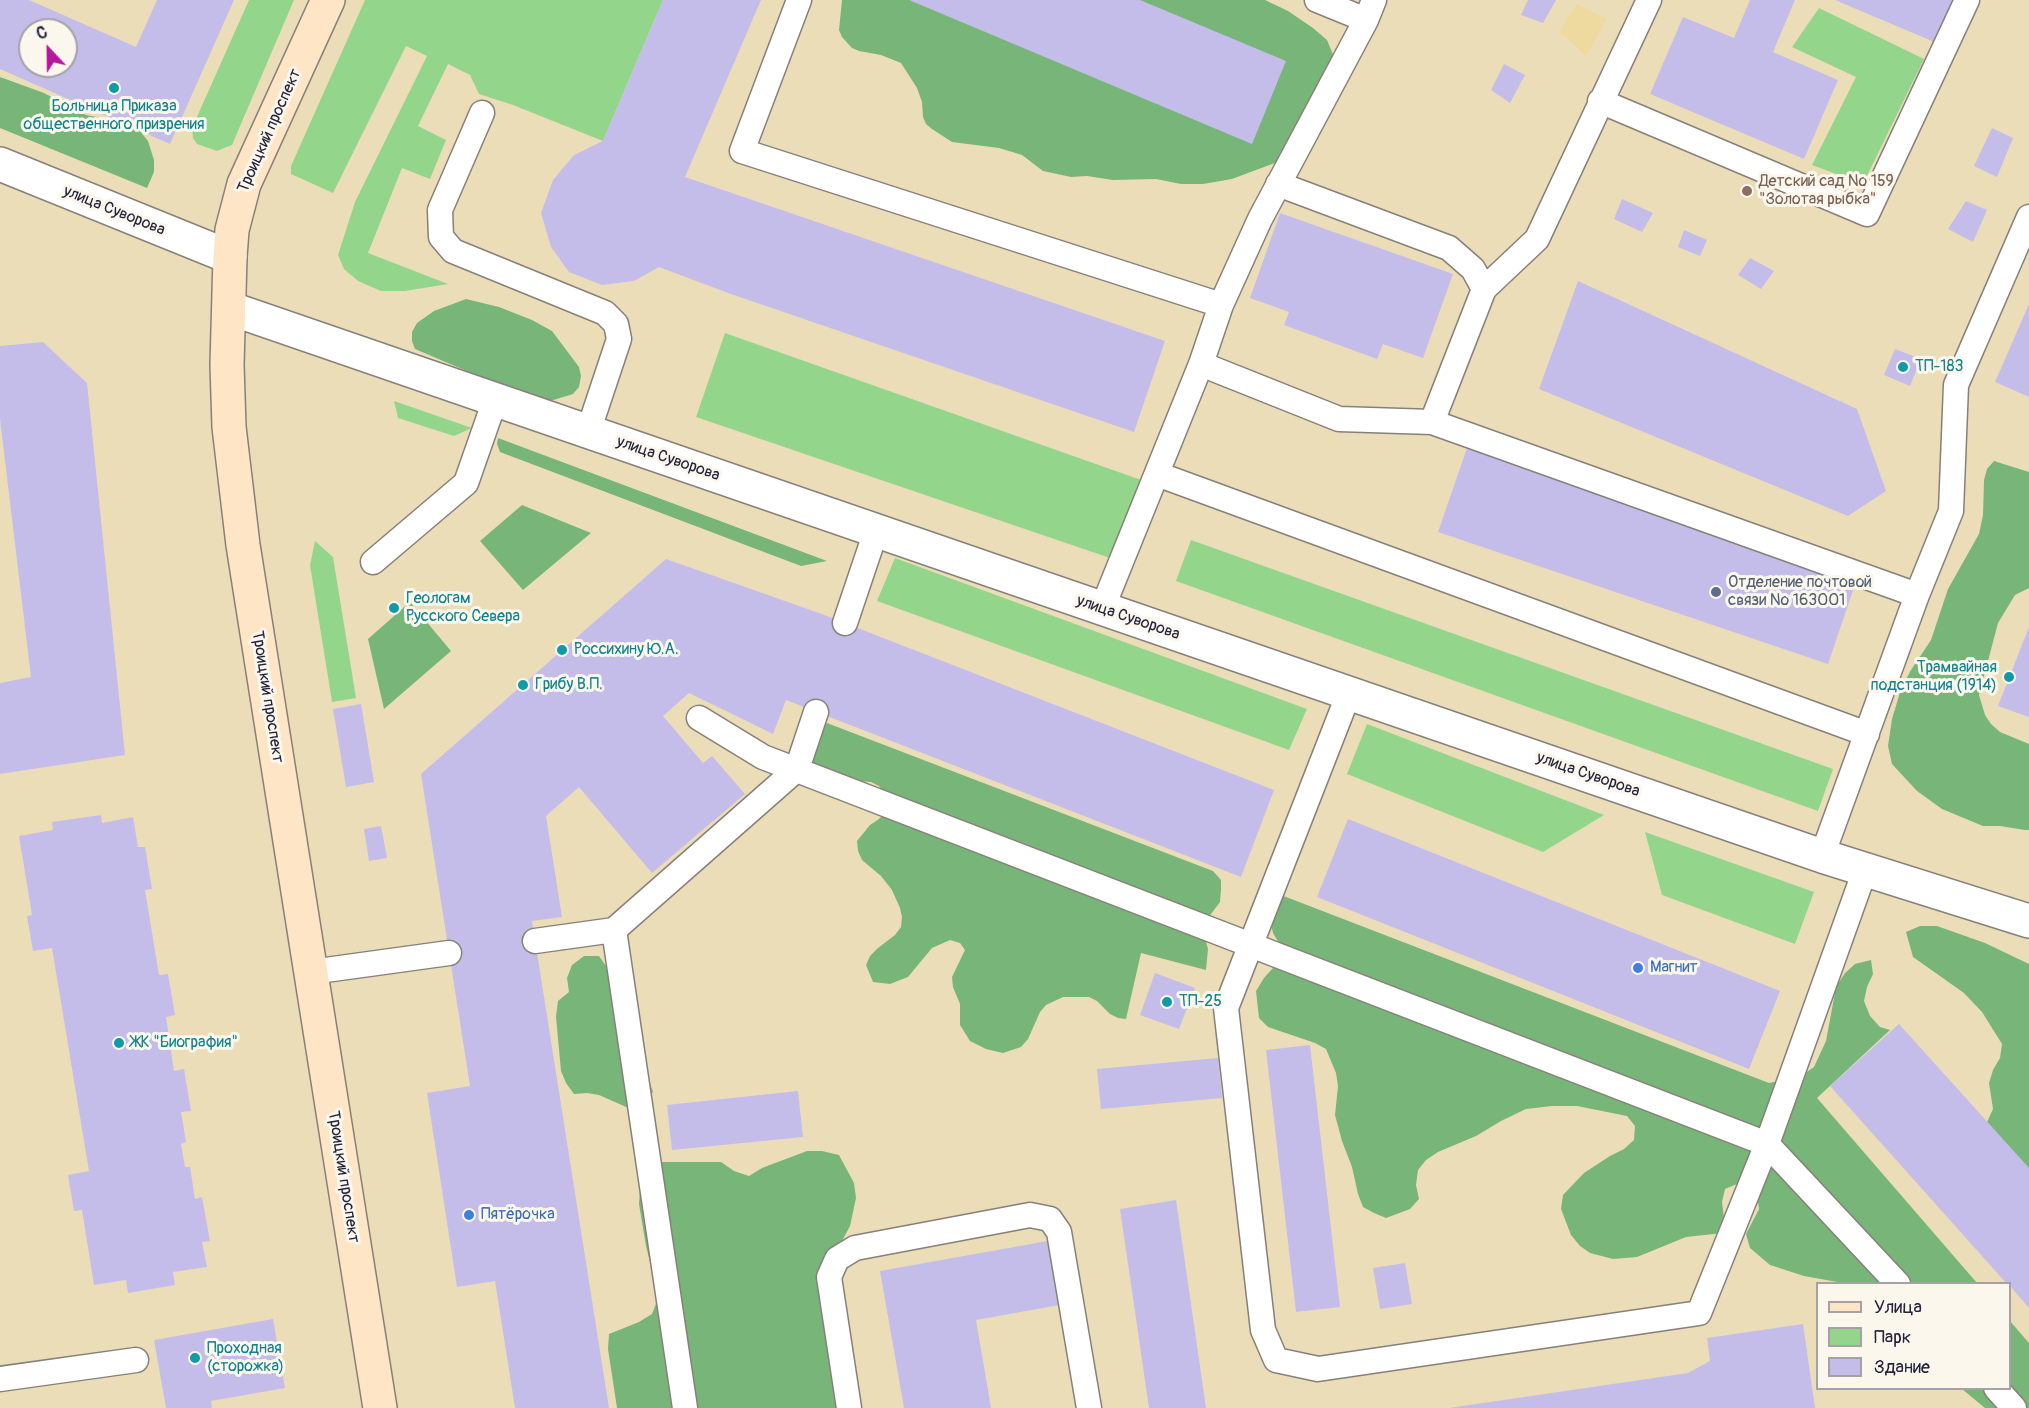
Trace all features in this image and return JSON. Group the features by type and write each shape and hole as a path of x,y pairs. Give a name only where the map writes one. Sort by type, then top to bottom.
{"main road":[{"name":"Троицкий проспект","path":"328,0 244,184 232,230 227,365 229,427 243,545 380,1408"}],"street":[{"name":"улица Суворова","path":"0,164 230,257"},
{"name":"улица Суворова","path":"229,308 1822,856 2029,921"}],"lane":[{"path":"800,0 742,151 1221,305"},
{"path":"1102,609 1201,364 1221,305 1278,184 1370,10 1317,0"},
{"path":"1432,422 1484,289 1537,239 1649,0"},
{"path":"1600,101 1867,214 1967,0"},
{"path":"482,113 440,210 441,237 453,251 605,313 616,324 619,339 588,432"},
{"path":"1278,184 1449,248 1473,269 1484,289"},
{"path":"1822,856 1917,595 1951,510 1956,385 2029,217"},
{"path":"1201,364 1339,419 1432,422 1917,595"},
{"path":"374,562 466,483 495,400"},
{"path":"1157,474 1867,734"},
{"path":"845,623 876,531"},
{"path":"1349,693 1226,1008 1263,1330 1276,1360 1318,1369 1699,1313 1767,1144 1864,870"},
{"path":"535,941 614,930 797,769 816,712"},
{"path":"699,718 763,757 1767,1144 1896,1282"},
{"path":"614,930 685,1408"},
{"path":"311,972 449,954"},
{"path":"849,1408 829,1277 837,1259 855,1248 1030,1215 1050,1219 1059,1232 1089,1408"},
{"path":"0,1379 136,1360"},
{"path":"1997,1390 2014,1408"}],"green space":[{"path":"249,0 294,0 232,145 217,151 197,144 193,138 192,128"},
{"path":"365,0 663,0 603,141 479,94 470,75 448,64 418,126 446,140 430,179 402,168 368,253 448,284 405,291 381,291 358,281 344,269 338,255 355,202 427,56 406,46 333,193 291,174 291,166"},
{"path":"842,0 1265,0 1288,11 1313,28 1327,40 1334,57 1280,161 1232,179 1203,184 1181,184 1156,179 1113,180 1087,176 1071,177 1043,171 1022,155 999,148 952,142 932,129 923,117 922,102 917,88 901,63 852,48 842,37 839,30"},
{"path":"1819,8 1924,59 1863,184 1812,165 1856,77 1792,47"},
{"path":"0,77 44,93 86,115 123,122 140,131 148,141 154,160 154,172 147,188 0,128"},
{"path":"466,299 499,307 552,331 579,367 581,376 579,387 573,394 547,402 537,401 415,349 412,332 417,323 434,311"},
{"path":"725,333 1144,481 1113,559 696,417"},
{"path":"394,401 472,428 454,436 398,418"},
{"path":"498,438 827,561 801,566 500,452 497,444"},
{"path":"1994,461 2029,472 2029,588 2015,595 1998,623 1979,695 1985,715 1991,724 2000,732 2029,744 2029,830 1983,826 1942,809 1917,791 1892,764 1888,746 1892,719 1901,689 1931,640 1948,589 1979,534 1983,515 1984,480 1987,469"},
{"path":"522,505 591,533 523,590 480,541"},
{"path":"1191,540 1833,769 1818,811 1176,581"},
{"path":"315,541 333,557 356,698 332,702 310,565"},
{"path":"895,558 1307,709 1289,750 877,601"},
{"path":"410,602 451,651 384,709 368,639"},
{"path":"827,723 1213,871 1221,880 1221,890 1220,902 1208,918 1205,938 1208,949 1206,970 1141,953 1126,1019 1110,1014 1097,1001 1089,997 1063,997 1046,1005 1040,1012 1028,1039 1021,1047 1003,1053 986,1049 970,1041 960,1025 960,1004 953,987 952,977 965,950 960,943 950,940 932,948 908,977 890,984 873,982 866,965 870,956 895,935 901,927 902,917 892,890 881,876 862,860 858,851 857,841 886,811 884,793 879,786 871,782 854,781 821,772 808,761 818,731"},
{"path":"1367,724 1604,815 1543,852 1347,774"},
{"path":"1645,832 1814,892 1795,944 1662,895"},
{"path":"1281,895 1769,1083 1801,1076 1814,1067 1826,1041 1836,987 1845,973 1855,964 1871,960 1873,974 1864,1001 1870,1016 1880,1027 1890,1030 1817,1098 1976,1282 1837,1282 1804,1276 1770,1265 1750,1248 1746,1234 1759,1209 1757,1195 1749,1188 1737,1184 1725,1189 1722,1202 1723,1233 1686,1237 1637,1257 1613,1259 1590,1253 1571,1235 1561,1209 1563,1195 1584,1173 1624,1149 1634,1140 1635,1126 1627,1116 1577,1106 1526,1109 1476,1136 1438,1152 1426,1160 1418,1170 1416,1185 1419,1199 1410,1209 1386,1218 1374,1213 1363,1207 1342,1141 1335,1115 1338,1086 1336,1073 1326,1049 1268,1027 1259,1018 1256,991 1264,978 1283,957 1270,920"},
{"path":"1920,926 1937,926 1985,943 2029,964 2029,1173 1987,1122 1993,1109 1989,1083 2000,1058 2002,1044 1982,1012 1964,993 1913,957 1906,932"},
{"path":"584,956 599,956 609,970 616,984 653,1092 645,1103 633,1110 599,1095 574,1094 561,1071 556,1017 558,1001 569,992 567,978 572,965"},
{"path":"807,1151 822,1151 839,1155 854,1183 856,1198 850,1226 836,1252 836,1408 617,1408 608,1349 609,1334 652,1314 657,1301 639,1204 641,1174 647,1162 721,1162 734,1171 749,1176 762,1168"},
{"path":"2011,1322 2029,1343 2029,1408 1985,1408 1963,1390 2011,1390"}],"sand":[{"path":"1577,4 1607,19 1586,56 1559,31"}],"building":[{"path":"0,0 29,0 70,18 18,18 18,77 0,69"},
{"path":"157,0 234,0 170,144 20,78 78,78 78,22 136,47"},
{"path":"663,0 761,0 685,177 1165,341 1134,432 728,293 659,267 634,281 602,285 569,272 551,247 541,213 553,180 574,155 603,141"},
{"path":"909,0 1140,0 1286,61 1252,144"},
{"path":"1528,0 1556,0 1543,23 1521,15"},
{"path":"1750,0 1795,0 1773,52 1838,80 1804,159 1650,94 1683,17 1734,38"},
{"path":"1835,0 1958,0 1939,44"},
{"path":"1504,64 1525,75 1510,103 1491,90"},
{"path":"1992,128 2013,138 1997,177 1974,166"},
{"path":"1622,199 1653,213 1642,232 1614,219"},
{"path":"1966,201 1987,210 1973,242 1948,229"},
{"path":"1280,213 1453,274 1423,358 1383,344 1377,359 1284,325 1289,312 1250,298"},
{"path":"1684,230 1707,240 1700,256 1678,247"},
{"path":"1750,258 1774,271 1761,289 1738,275"},
{"path":"1578,281 1857,409 1886,491 1848,516 1539,389"},
{"path":"2029,304 2029,397 1995,382"},
{"path":"43,342 87,383 125,755 0,774 0,683 31,677 0,419 0,346"},
{"name":"ТП-183","path":"1895,349 1921,359 1910,386 1884,375"},
{"path":"1468,445 1858,576 1828,664 1438,532"},
{"path":"666,559 819,613 1274,790 1241,877 786,700 773,734 689,693 663,716 703,763 712,756 745,794 652,873 579,787 546,816 562,917 532,921 609,1408 515,1408 495,1281 457,1287 427,1093 470,1086 421,774"},
{"path":"2029,627 2029,717 1998,706"},
{"path":"361,704 374,782 346,787 333,709"},
{"name":"ЖК \"Биография\"","path":"101,815 102,823 133,817 138,847 145,847 152,889 145,890 159,975 168,974 175,1015 166,1017 174,1071 184,1069 191,1111 181,1112 186,1142 181,1144 185,1167 190,1167 195,1199 202,1197 210,1241 202,1242 207,1267 173,1272 175,1285 128,1293 126,1280 94,1285 82,1210 74,1211 68,1175 89,1171 52,948 33,951 27,916 32,915 19,836 53,830 52,822"},
{"path":"1348,819 1780,991 1749,1069 1317,897"},
{"path":"381,826 387,858 369,861 364,829"},
{"name":"ТП-25","path":"1155,973 1195,988 1179,1029 1140,1015"},
{"path":"1899,1024 2029,1168 2029,1308 2011,1287 2011,1282 2005,1282 1830,1086"},
{"path":"1310,1045 1340,1307 1296,1312 1266,1050"},
{"path":"1218,1058 1222,1098 1101,1109 1097,1069"},
{"path":"798,1091 803,1137 672,1150 667,1105"},
{"path":"1176,1200 1206,1408 1149,1408 1120,1209"},
{"path":"1053,1240 1065,1304 976,1320 991,1408 904,1408 880,1271"},
{"path":"1405,1263 1412,1304 1380,1309 1373,1268"},
{"path":"273,1319 285,1388 211,1401 212,1408 166,1408 154,1340"},
{"path":"1803,1324 1815,1408 1449,1408 1688,1373 1710,1361 1707,1338"}],"place":[{"name":"Больница Приказа общественного призрения","path":"114,88"},
{"name":"Детский сад № 159 \"Золотая рыбка\"","path":"1747,191"},
{"name":"ТП-183","path":"1903,367"},
{"name":"Отделение почтовой связи № 163001","path":"1716,592"},
{"name":"Геологам Русского Севера","path":"394,608"},
{"name":"Россихину Ю.А.","path":"562,650"},
{"name":"Трамвайная подстанция (1914)","path":"2009,677"},
{"name":"Грибу В.П.","path":"523,685"},
{"name":"Магнит","path":"1638,968"},
{"name":"ТП-25","path":"1167,1002"},
{"name":"ЖК \"Биография\"","path":"119,1043"},
{"name":"Пятёрочка","path":"469,1215"},
{"name":"Проходная (сторожка)","path":"195,1358"}]}
